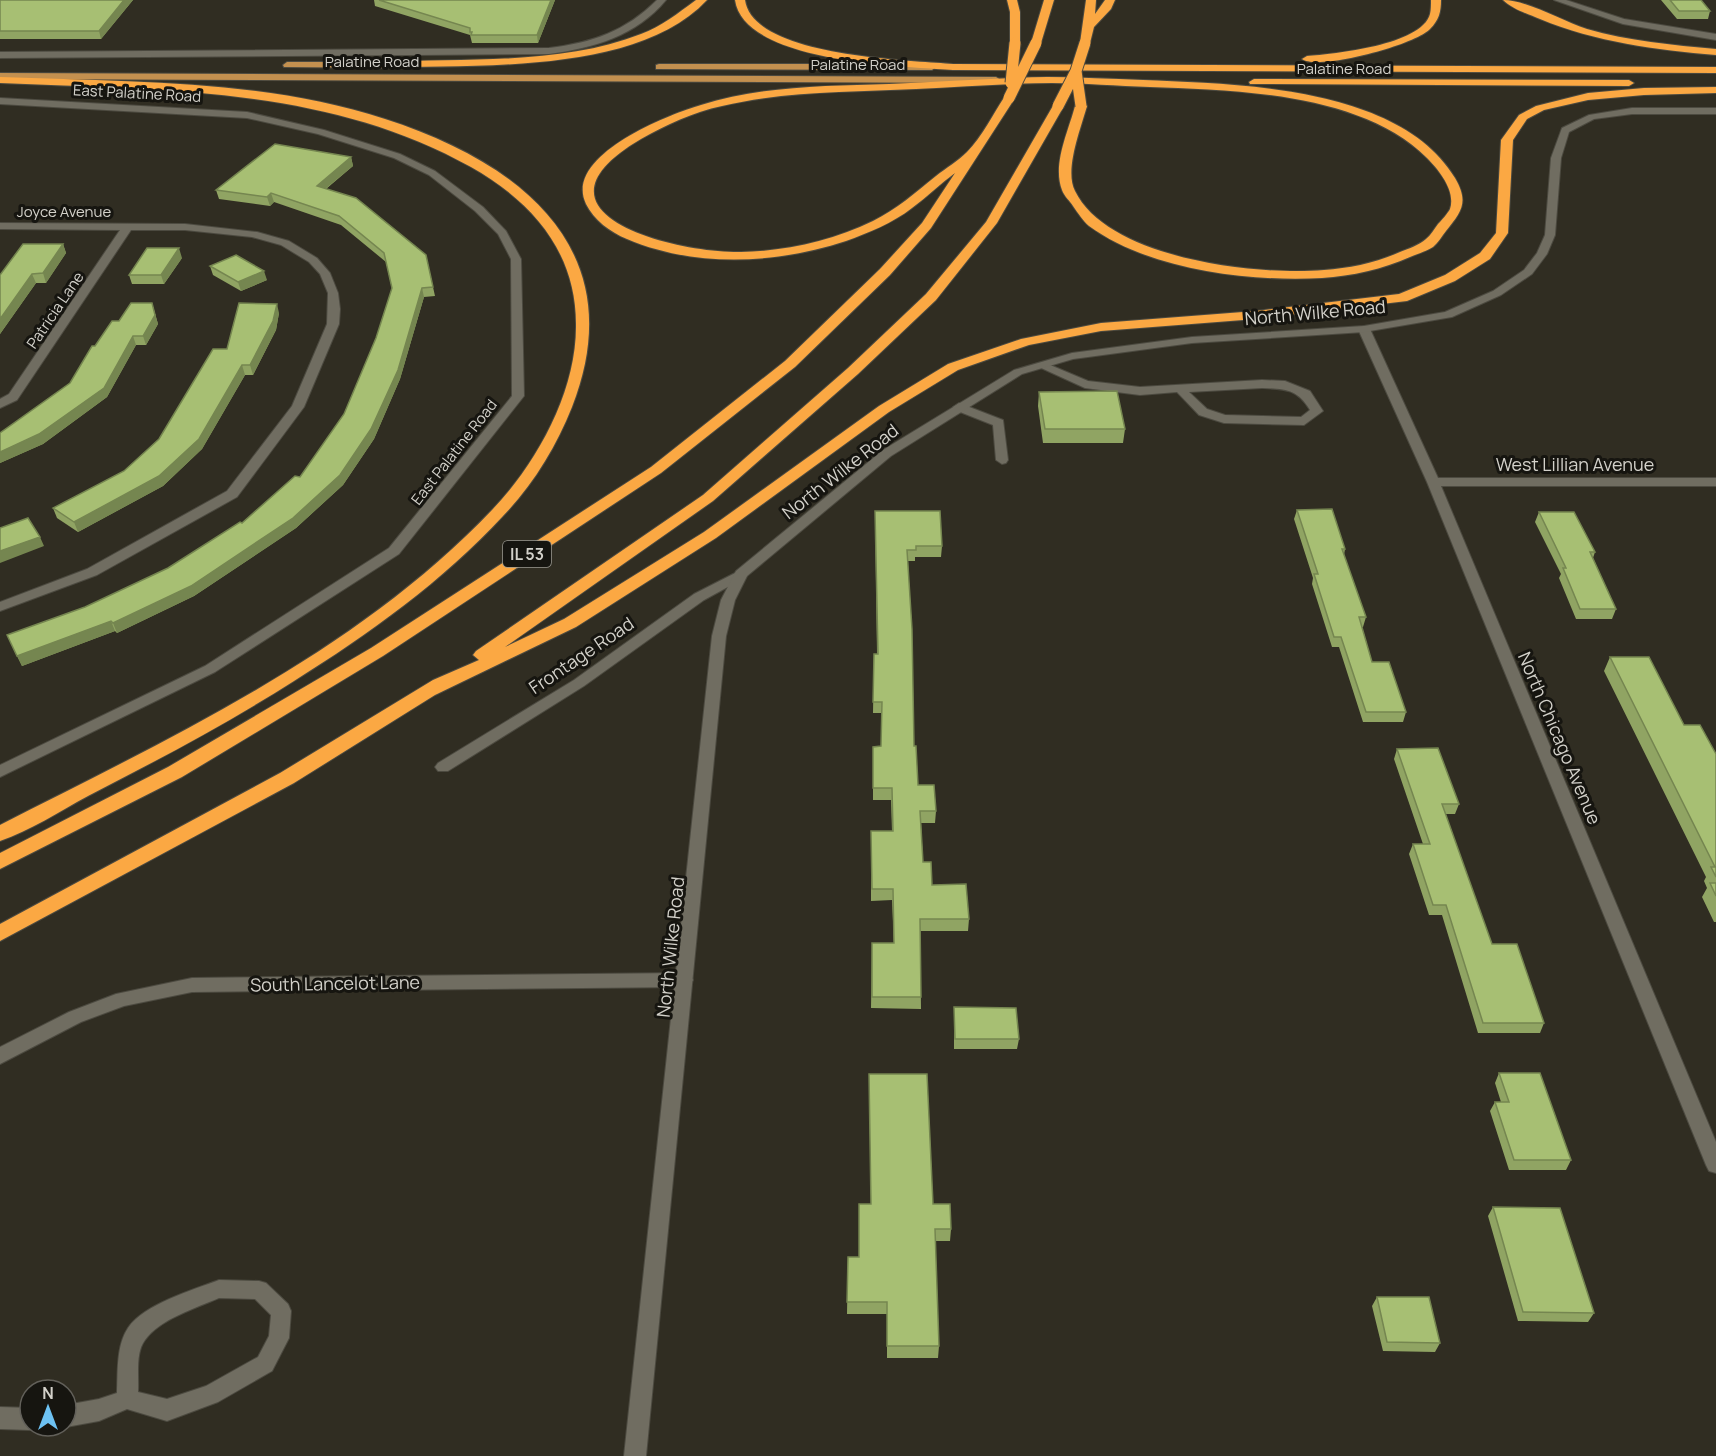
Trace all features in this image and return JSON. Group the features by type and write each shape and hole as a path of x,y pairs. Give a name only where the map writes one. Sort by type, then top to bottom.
{"highway":[{"path":"381,65 558,58 591,53 646,36 702,0"},
{"path":"740,0 740,5 748,18 778,39 796,46 827,55 953,67"},
{"path":"1007,102 1015,43 1015,12 1012,0"},
{"name":"IL 53","path":"0,862 175,772 336,676 656,470 790,364 885,272 927,225 1007,102 1036,43 1049,0"},
{"path":"0,933 287,778 430,690 568,597 708,498 853,371 931,297 991,223 1076,71 1089,26 1090,0"},
{"path":"1089,26 1107,7 1110,0"},
{"path":"1056,67 1311,59 1372,50 1399,43 1426,30 1434,21 1437,12 1436,0"},
{"path":"1508,0 1552,22 1592,34 1645,45 1716,52"},
{"name":"Palatine Road","path":"953,67 1716,70"},
{"path":"977,150 908,206 884,220 810,246 773,254 707,255 655,245 613,228 601,215 589,194 588,183 605,157 662,124 694,109 725,101 801,92 1052,80 1210,86 1308,99 1356,112 1380,121 1420,145 1435,158 1458,198 1455,213 1443,232 1418,252 1357,272 1304,277 1235,270 1166,259 1115,237 1088,217 1069,195 1065,173 1081,106 1076,71"},
{"path":"0,80 256,96 323,107 406,130 472,160 507,184 532,205 561,238 574,264 584,320 583,346 568,401 545,449 500,511 431,575 342,643 260,693 0,834"},
{"name":"Palatine Road","path":"1052,80 1716,83"},
{"path":"430,690 570,623 710,535 884,409 953,367 1026,342 1101,327 1256,315 1402,298 1449,278 1485,256 1502,233 1507,140 1514,127 1524,117 1554,104 1577,99 1645,92 1716,90"}],"main road":[{"name":"Palatine Road","path":"274,65 567,67"},
{"path":"0,66 107,66"},
{"name":"Palatine Road","path":"648,68 953,67"},
{"name":"Palatine Road","path":"0,76 1052,80"}],"street":[{"name":"East Palatine Road","path":"0,55 532,52 583,46 635,27 662,0"},
{"path":"1558,0 1623,21 1716,38"},
{"name":"East Palatine Road","path":"0,101 246,115 298,126 359,143 398,156 432,173 479,208 502,233 516,259 518,396 394,551 210,669 0,772"},
{"name":"North Wilke Road","path":"635,1456 719,636 728,600 741,574 887,453 1018,372 1072,356 1192,340 1364,328 1448,315 1497,293 1528,272 1542,254 1550,235 1556,158 1566,130 1592,117 1632,111 1716,111"},
{"name":"Joyce Avenue","path":"0,226 128,226 222,229 253,234 285,243 313,260 325,273 333,293 333,324 298,407 232,494 92,572 0,607"},
{"name":"Patricia Lane","path":"0,404 13,397 128,226"},
{"name":"North Chicago Avenue","path":"1364,328 1433,482 1716,1165"},
{"path":"1043,365 1085,384 1140,391 1262,384 1285,385 1306,394 1317,411 1304,420 1224,419 1203,412 1180,389"},
{"path":"959,407 999,423 1002,460"},
{"name":"West Lillian Avenue","path":"1433,482 1716,482"},
{"name":"Frontage Road","path":"443,767 579,683 699,597 741,574"},
{"name":"South Lancelot Lane","path":"0,1056 75,1017 122,999 192,985 684,980"},
{"path":"78,1414 99,1410 127,1399 167,1410 211,1395 265,1364 279,1338 281,1311 259,1290 219,1289 166,1310 136,1334 129,1355 127,1399"},
{"path":"0,1418 18,1419"}],"building":[{"path":"0,0 124,0 99,31 0,31"},
{"path":"379,0 551,0 537,35 471,35 470,28"},
{"path":"1670,0 1701,0 1710,11 1679,11"},
{"path":"275,144 351,157 317,186 356,198 426,255 433,287 422,288 398,370 371,429 340,475 293,518 191,586 113,623 111,621 17,656 7,635 85,607 168,568 240,522 242,523 295,476 300,477 344,414 376,338 392,288 384,253 339,216 271,193 267,197 216,190"},
{"path":"23,244 63,244 43,273 32,274 0,319 0,275"},
{"path":"147,248 179,248 161,275 129,275"},
{"path":"236,255 264,271 238,282 210,266"},
{"path":"131,303 152,303 155,315 143,336 133,336 104,388 39,434 0,452 0,433 70,383 92,346 95,346 112,321 119,321"},
{"path":"239,303 277,304 273,321 250,365 242,365 199,439 159,476 74,522 53,508 124,471 159,439 213,349 227,349"},
{"path":"1117,391 1125,429 1045,429 1039,392"},
{"path":"1332,509 1345,549 1342,549 1366,617 1359,617 1372,662 1389,662 1406,712 1366,712 1341,637 1334,637 1314,574 1318,574 1297,510"},
{"path":"875,511 940,511 942,546 916,546 916,550 907,550 912,629 914,746 916,746 918,785 934,785 936,811 920,811 923,862 931,862 932,885 966,884 969,919 920,919 921,997 872,997 872,943 894,943 893,889 872,889 871,831 893,831 892,788 873,788 873,747 881,746 882,702 873,702 874,654 878,654"},
{"path":"1539,512 1574,512 1595,552 1590,552 1616,609 1580,609 1563,568 1566,568"},
{"path":"28,518 40,537 0,551 0,528"},
{"path":"1610,657 1649,657 1684,725 1700,725 1716,754 1716,877 1711,867 1715,867"},
{"path":"1438,748 1459,804 1442,804 1492,944 1517,944 1544,1023 1483,1023 1446,905 1433,905 1413,844 1430,844 1397,749"},
{"path":"1710,883 1716,883 1716,896"},
{"path":"954,1007 1016,1008 1019,1039 955,1039"},
{"path":"1499,1073 1540,1073 1571,1160 1514,1160 1495,1102 1509,1102"},
{"path":"869,1074 927,1074 933,1204 950,1204 951,1229 935,1229 939,1346 887,1346 887,1302 847,1302 848,1257 859,1257 859,1204 871,1204"},
{"path":"1493,1207 1560,1208 1594,1313 1523,1312"},
{"path":"1377,1297 1429,1297 1440,1343 1387,1342"}]}
